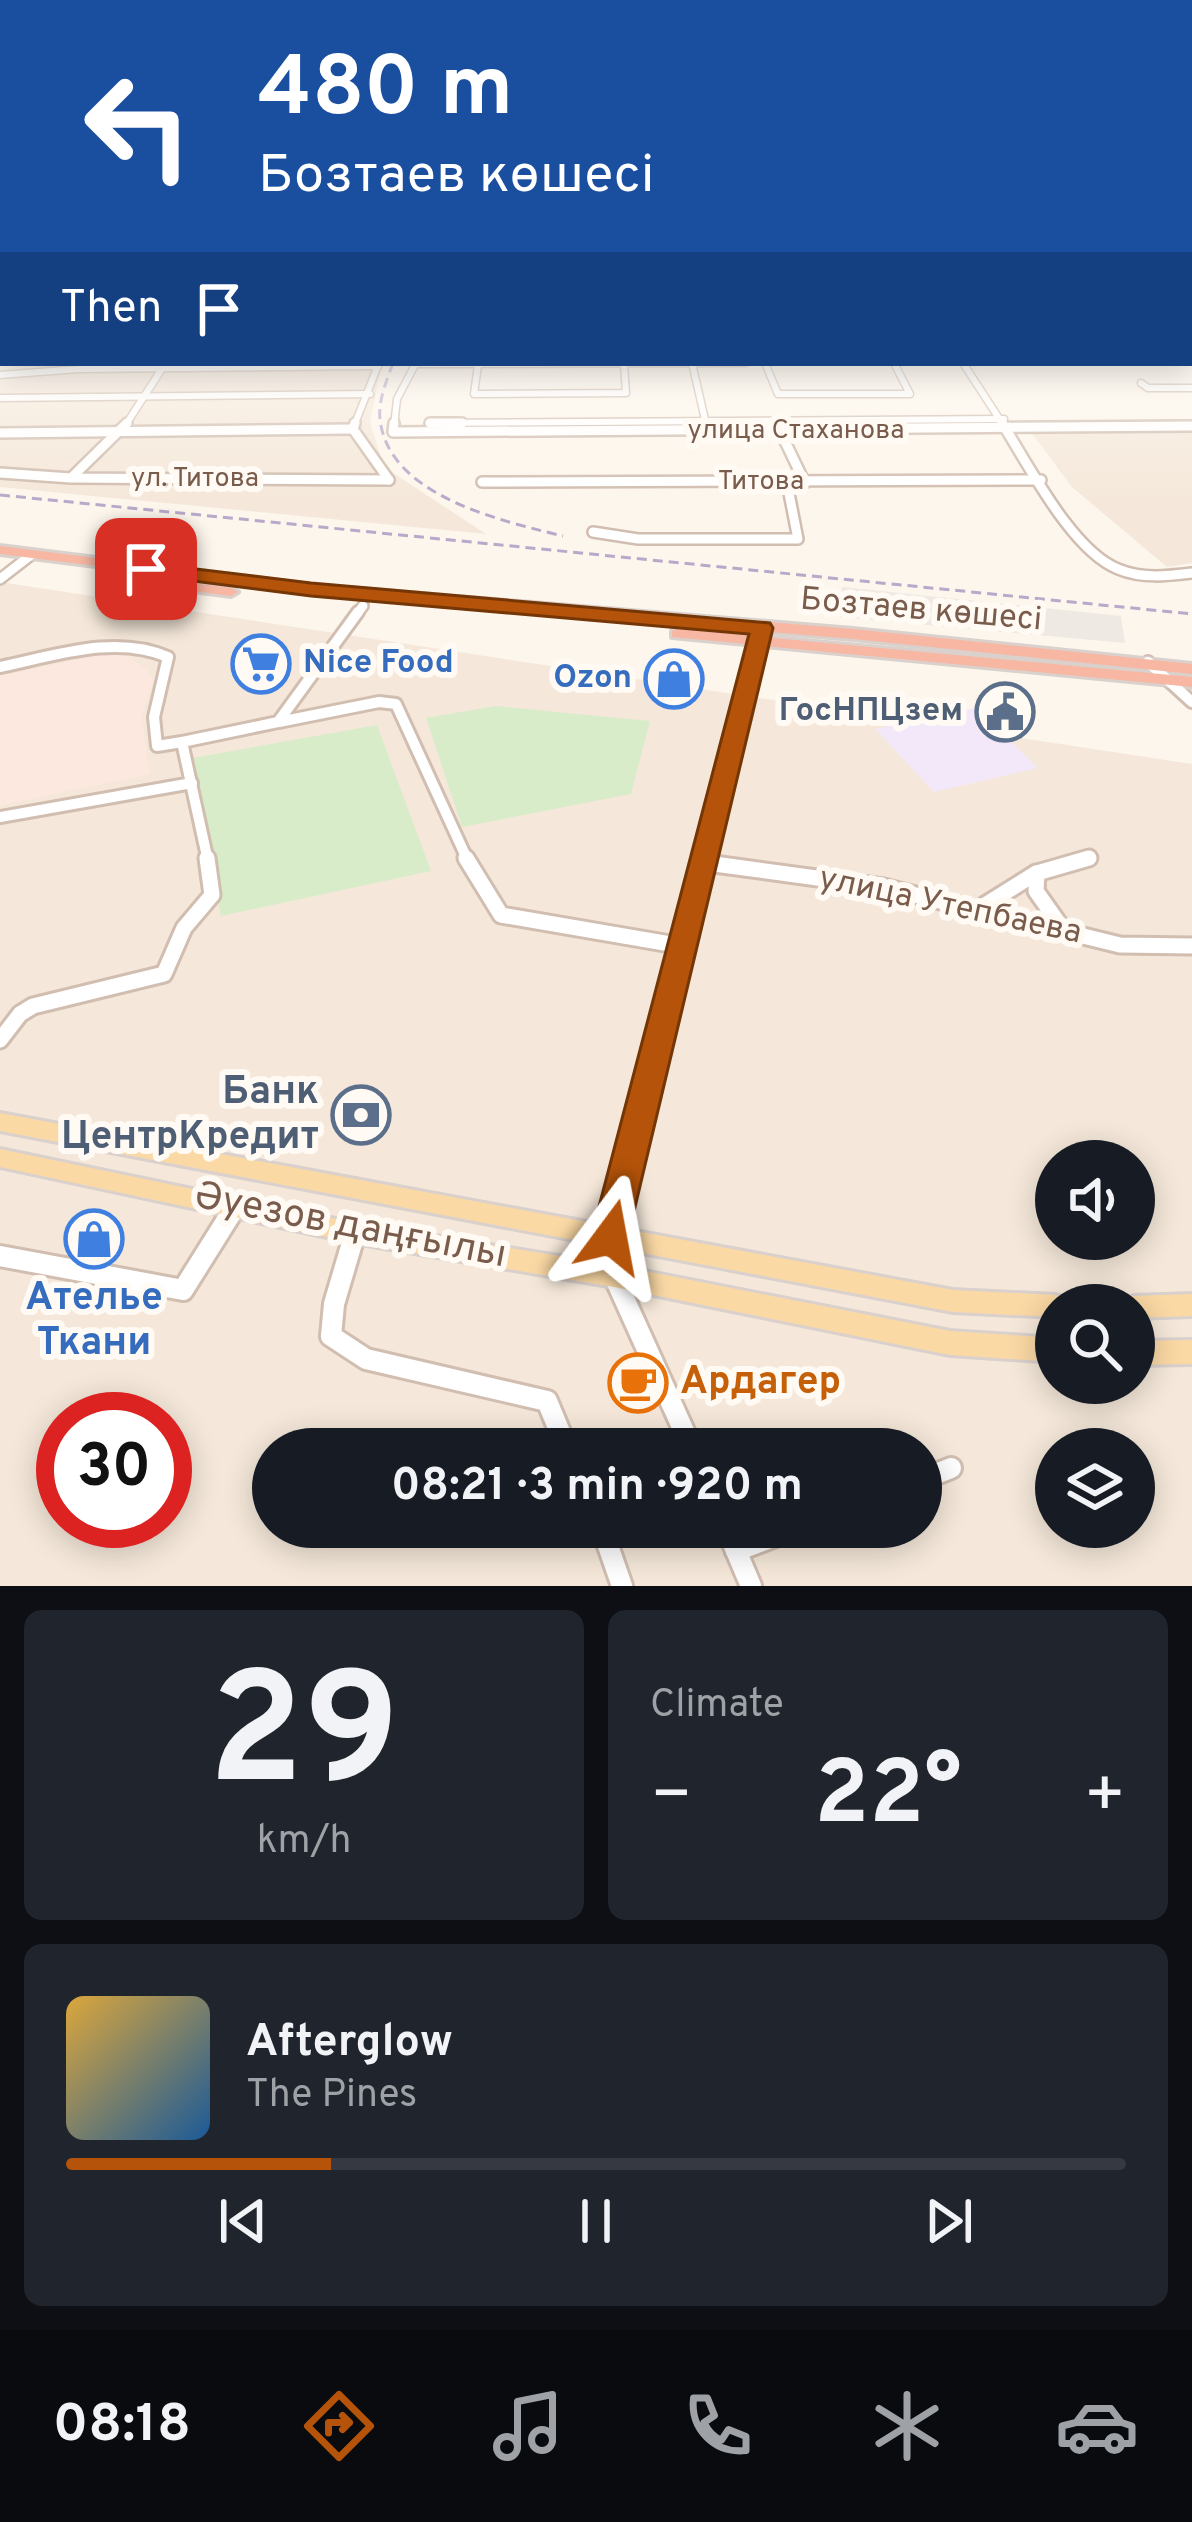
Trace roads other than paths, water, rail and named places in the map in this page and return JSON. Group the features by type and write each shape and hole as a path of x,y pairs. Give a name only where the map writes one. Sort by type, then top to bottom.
{"highway":[{"name":"Бозтаев көшесі","path":"0,550 24,560 363,606 1148,662 1192,669"},
{"name":"Бозтаев көшесі","path":"0,563 24,560 1192,682"}],"main road":[{"name":"Әуезов даңғылы","path":"0,1122 952,1300 1035,1305"},
{"name":"Әуезов даңғылы","path":"0,1158 355,1233 614,1276 950,1343 1035,1349"},
{"path":"1155,1306 1192,1305"},
{"path":"1155,1353 1192,1352"}],"street":[{"path":"0,375 165,366"},
{"path":"71,478 122,431 165,366"},
{"path":"0,433 353,429 377,366"},
{"name":"улица Стаханова","path":"414,366 397,399 393,432 706,426 781,431 1010,431 1188,426"},
{"path":"478,366 474,394 626,393 624,366"},
{"path":"693,366 706,426"},
{"path":"766,366 778,394 910,394 896,366"},
{"path":"965,366 1100,559 1128,573 1157,578 1192,572"},
{"path":"1142,383 1148,388 1192,388"},
{"path":"0,398 370,394"},
{"path":"430,423 706,426 1004,419"},
{"path":"1188,426 1192,436"},
{"name":"ул. Титова","path":"0,473 71,478 389,480 353,429"},
{"path":"781,431 805,482"},
{"name":"Титова","path":"482,482 1041,480"},
{"path":"593,532 638,539 798,538 787,483"},
{"path":"0,580 24,560"},
{"path":"278,722 363,606"},
{"path":"683,1428 614,1276 611,1237 761,634"},
{"path":"0,667 113,647 158,650 168,657 169,665 151,710 157,746 379,702 396,704 470,866 501,915 682,946"},
{"path":"1148,662 1192,702"},
{"path":"0,1040 20,1014 33,1006 164,974 170,967 182,930 212,898 214,888 182,742"},
{"path":"0,817 192,784"},
{"path":"976,910 1036,873 1089,858"},
{"name":"улица Утепбаева","path":"707,862 836,878 1120,945 1192,946"},
{"path":"1036,873 1036,890 1062,928"},
{"path":"0,1256 183,1290 236,1206"},
{"path":"355,1233 334,1304 332,1336 366,1359 547,1401 558,1428"},
{"path":"942,1472 951,1468"},
{"path":"609,1548 622,1586"},
{"path":"735,1548 752,1586"},
{"path":"736,1551 744,1548"}],"railway":[{"path":"392,366 380,419 388,446 403,468 425,486 480,513 563,536"},
{"path":"0,495 1192,614"}],"place":[{"name":"Nice Food","path":"261,664"},
{"name":"Ozon","path":"674,679"},
{"name":"ГосНПЦзем","path":"1005,712"},
{"name":"Банк ЦентрКредит","path":"361,1115"},
{"name":"Ателье Ткани","path":"94,1239"},
{"name":"Ардагер","path":"638,1383"}]}
